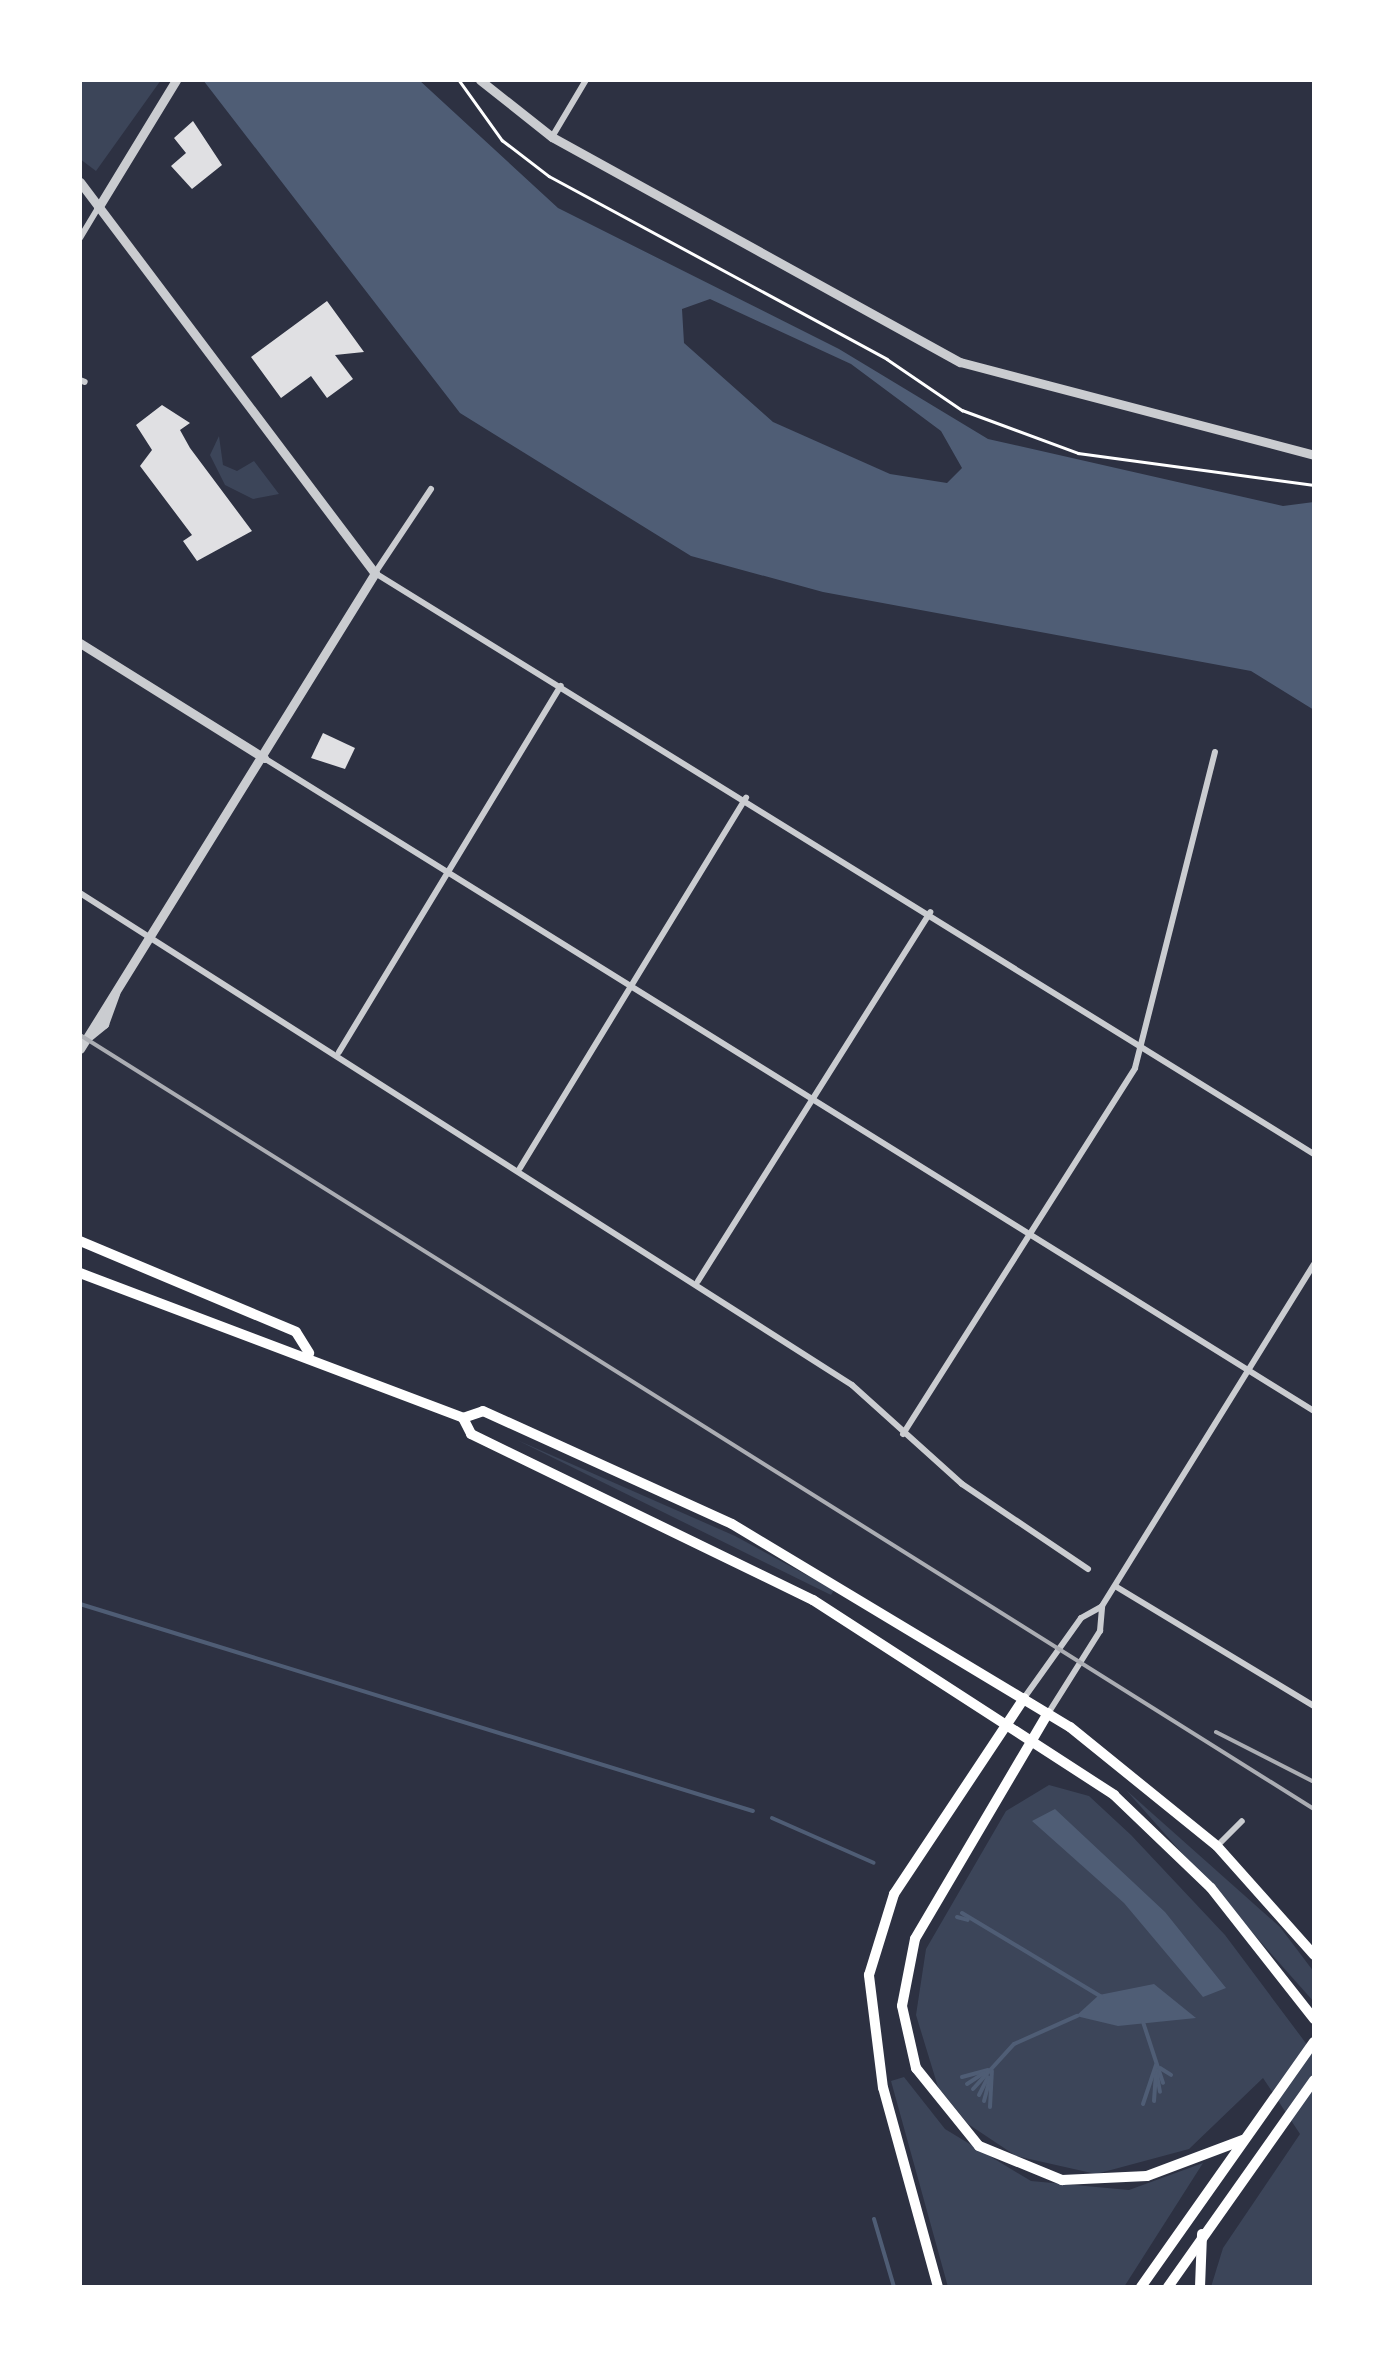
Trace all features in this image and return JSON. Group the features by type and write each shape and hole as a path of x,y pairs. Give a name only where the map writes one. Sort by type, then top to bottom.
{"main road":[{"path":"80,1241 296,1332 309,1353"},
{"path":"80,1273 278,1353 309,1353 463,1418 471,1434 756,1566 1007,1720 1177,1853 1314,2019"},
{"path":"463,1418 483,1411 732,1524 1048,1713 1217,1846 1314,1955"},
{"path":"938,2287 883,2088 868,1975 894,1894 1024,1698"},
{"path":"1048,1713 915,1939 902,2006 916,2068 979,2146 1062,2180 1147,2176 1243,2140"},
{"path":"1141,2287 1314,2042"},
{"path":"1168,2287 1314,2080"},
{"path":"1200,2287 1202,2234"}],"street":[{"path":"80,238 176,80"},
{"path":"480,80 552,136 960,362 1314,455"},
{"path":"552,136 586,80"},
{"path":"80,182 375,573 746,798 1314,1154"},
{"path":"80,1048 104,1024 116,992 431,489"},
{"path":"81,644 632,982 1314,1411"},
{"path":"339,1052 561,686"},
{"path":"903,1434 1032,1233 1142,1046 1215,752"},
{"path":"520,1168 746,798"},
{"path":"80,894 339,1052 852,1384 903,1434 1088,1569"},
{"path":"698,1282 930,912"},
{"path":"1024,1698 1081,1618 1102,1606 1314,1264"},
{"path":"1115,1586 1314,1706"},
{"path":"1048,1713 1100,1631 1102,1606"},
{"path":"1217,1846 1242,1821"}],"path":[{"path":"459,80 502,140 549,176 887,359 962,410 1078,452 1314,485"}],"shaded area":[{"path":"80,80 161,80 96,171 80,159"},
{"path":"203,80 419,80 558,208 839,349 988,439 1283,506 1314,502 1314,710 1251,671 823,592 691,556 460,413","holes":["710,299 851,364 941,431 962,468 947,483 890,474 773,422 684,343 682,309"]},
{"path":"219,436 223,465 237,471 254,461 279,494 253,499 225,485 210,455"},
{"path":"517,1440 735,1536 834,1590 831,1595"},
{"path":"1049,1785 1089,1796 1131,1835 1225,1935 1314,2054 1314,2287 1211,2287 1223,2248 1300,2134 1263,2078 1189,2149 1096,2174 1016,2156 968,2124 938,2087 916,2015 926,1949 1006,1811"},
{"path":"1126,1790 1280,1927 1314,1972 1314,2002"},
{"path":"1055,1809 1165,1912 1226,1988 1203,1997 1124,1903 1032,1821"},
{"path":"1154,1984 1196,2018 1118,2026 1076,2016 1099,1995"},
{"path":"904,2077 945,2129 1031,2181 1129,2190 1203,2163 1124,2287 948,2287 891,2081"}],"building":[{"path":"193,121 222,165 192,189 171,166 186,153 174,138"},
{"path":"327,301 364,352 335,355 353,379 327,398 311,376 281,398 251,357"},
{"path":"162,405 190,423 180,430 190,448 252,531 197,561 183,541 192,535 140,466 152,450 136,425"},
{"path":"323,733 355,748 345,769 311,758"}],"waterway":[{"path":"80,1604 753,1811"},
{"path":"772,1818 874,1863"},
{"path":"962,1913 1102,1997"},
{"path":"957,1917 968,1920"},
{"path":"973,2089 1014,2044 1077,2016"},
{"path":"1143,2022 1163,2083"},
{"path":"1143,2104 1156,2065"},
{"path":"1160,2068 1171,2075"},
{"path":"962,2077 988,2070"},
{"path":"1154,2101 1156,2070"},
{"path":"990,2107 992,2071"},
{"path":"967,2084 984,2073"},
{"path":"1157,2075 1160,2092"},
{"path":"979,2095 988,2077"},
{"path":"984,2101 990,2078"},
{"path":"874,2219 894,2287"}],"railway":[{"path":"80,1035 1314,1809"},
{"path":"1216,1732 1314,1782"}]}
